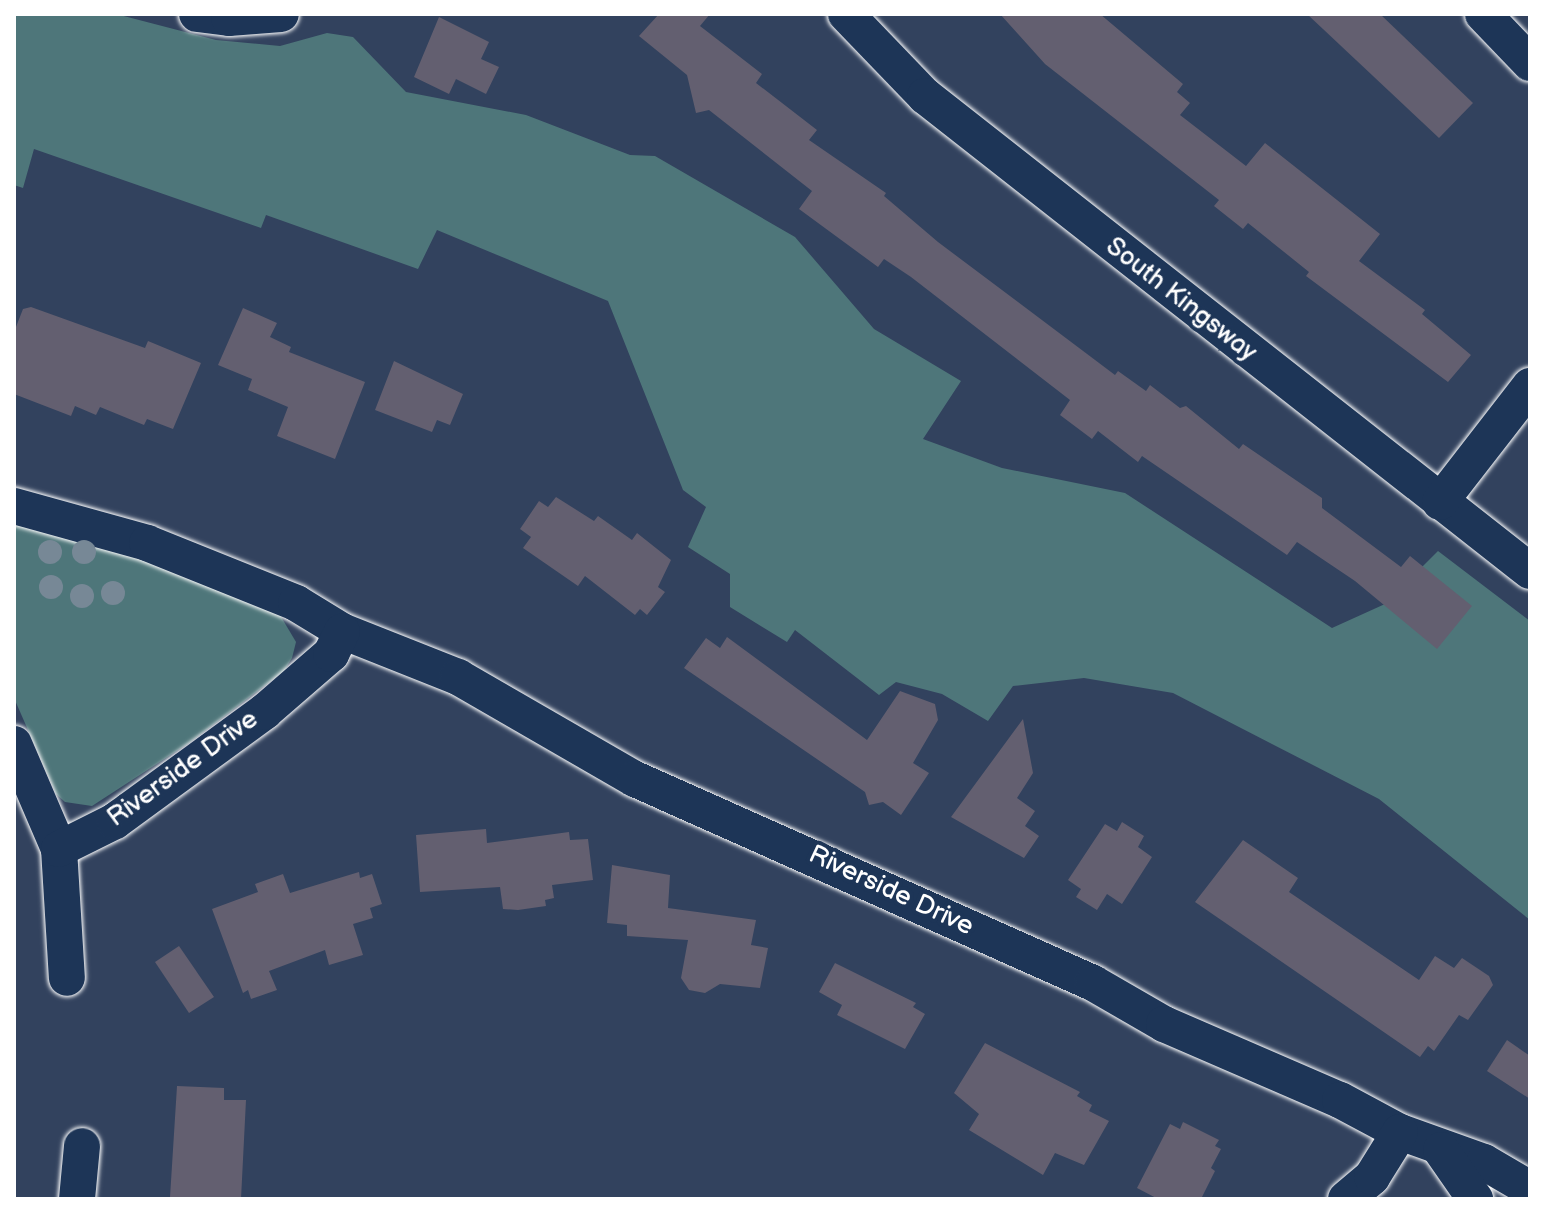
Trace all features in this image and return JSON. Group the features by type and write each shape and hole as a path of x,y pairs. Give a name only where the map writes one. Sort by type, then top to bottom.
{"street":[{"path":"197,14 229,18 281,14"},
{"name":"South Kingsway","path":"846,14 925,96 1530,571"},
{"path":"1483,14 1530,63"},
{"path":"1440,502 1530,386"},
{"name":"Riverside Drive","path":"14,506 147,543 296,603 342,631 458,677 635,779 1093,983 1164,1024 1340,1100 1400,1132 1441,1150 1484,1162 1530,1189"},
{"name":"Riverside Drive","path":"59,849 115,821 264,712 331,654 342,631"},
{"path":"14,744 59,849 67,978"},
{"path":"1346,1199 1372,1177 1400,1132"},
{"path":"77,1199 82,1146"},
{"path":"1441,1150 1475,1199"}],"green space":[{"path":"14,14 116,14 216,40 280,46 327,33 353,37 406,92 526,115 630,155 655,156 795,237 874,329 961,381 923,439 1002,468 1125,493 1332,628 1385,604 1438,551 1530,621 1530,920 1379,799 1173,693 1084,678 1013,686 988,721 942,694 896,682 879,695 795,630 787,642 730,607 730,574 688,547 706,507 683,490 608,301 437,230 418,269 266,215 261,228 34,149 23,188 14,185"},
{"path":"14,517 83,534 280,615 296,642 292,658 284,671 189,743 92,806 65,802 56,794 14,698"}],"building":[{"path":"659,14 710,14 700,26 762,74 756,83 817,130 809,140 886,193 884,196 938,242 1115,375 1118,371 1146,391 1150,385 1180,408 1186,406 1239,449 1243,444 1322,498 1322,508 1401,567 1410,556 1472,606 1437,649 1355,581 1297,542 1287,555 1142,456 1138,462 1098,431 1092,439 1060,415 1070,400 911,277 884,259 878,267 799,209 812,191 709,110 696,113 687,75 639,36"},
{"path":"1000,14 1100,14 1183,84 1177,92 1190,103 1180,115 1246,166 1265,143 1380,234 1359,261 1425,310 1422,314 1471,355 1448,382 1306,276 1309,272 1248,223 1243,229 1214,206 1219,200 1045,64"},
{"path":"1307,14 1380,14 1473,103 1439,138"},
{"path":"439,17 489,42 481,59 499,67 486,94 456,79 449,94 414,77"},
{"path":"31,307 145,348 148,341 201,363 173,429 147,419 144,425 100,407 96,415 75,406 71,416 14,394 14,332 23,309"},
{"path":"243,308 277,323 270,337 291,347 289,352 365,382 335,459 277,436 288,407 248,390 252,379 218,365"},
{"path":"394,361 463,394 450,425 437,420 432,432 375,410"},
{"path":"556,497 594,521 598,516 632,540 637,533 671,560 658,587 665,592 647,615 640,609 635,615 585,576 578,586 523,548 531,537 520,529 539,501 548,507"},
{"path":"727,637 867,740 900,691 935,704 938,720 913,763 929,773 901,815 883,802 869,805 865,792 684,668 706,638 720,648"},
{"path":"1023,719 1033,773 1017,798 1035,811 1025,826 1039,836 1024,858 951,817"},
{"path":"1122,822 1144,836 1138,847 1152,857 1122,904 1107,894 1097,910 1076,897 1081,889 1068,880 1105,824 1117,831"},
{"path":"486,829 487,843 569,832 570,840 588,839 593,880 552,885 554,898 545,900 546,906 518,910 503,909 500,887 420,892 416,835"},
{"path":"1243,840 1298,878 1289,892 1419,980 1435,956 1454,968 1462,958 1489,976 1493,985 1468,1020 1459,1015 1434,1051 1428,1046 1420,1057 1195,902"},
{"path":"612,865 670,875 668,908 756,920 751,945 768,948 760,988 720,984 705,993 689,990 681,978 688,940 627,936 627,925 607,923"},
{"path":"359,872 360,878 372,874 382,904 370,908 373,918 353,924 363,955 329,965 325,950 269,971 277,990 251,999 248,990 243,993 212,909 258,892 255,884 283,874 290,893"},
{"path":"179,946 214,997 189,1013 155,962"},
{"path":"835,963 916,1003 913,1007 925,1014 905,1049 837,1015 842,1005 819,992"},
{"path":"1507,1040 1530,1056 1530,1099 1487,1071"},
{"path":"985,1043 1080,1092 1077,1096 1092,1105 1089,1111 1109,1121 1084,1165 1055,1153 1043,1175 969,1130 979,1114 954,1093"},
{"path":"177,1086 224,1088 224,1100 246,1100 241,1199 170,1197"},
{"path":"1183,1122 1219,1140 1215,1146 1221,1149 1211,1168 1215,1171 1201,1199 1158,1199 1137,1188 1170,1124 1180,1129"}]}
